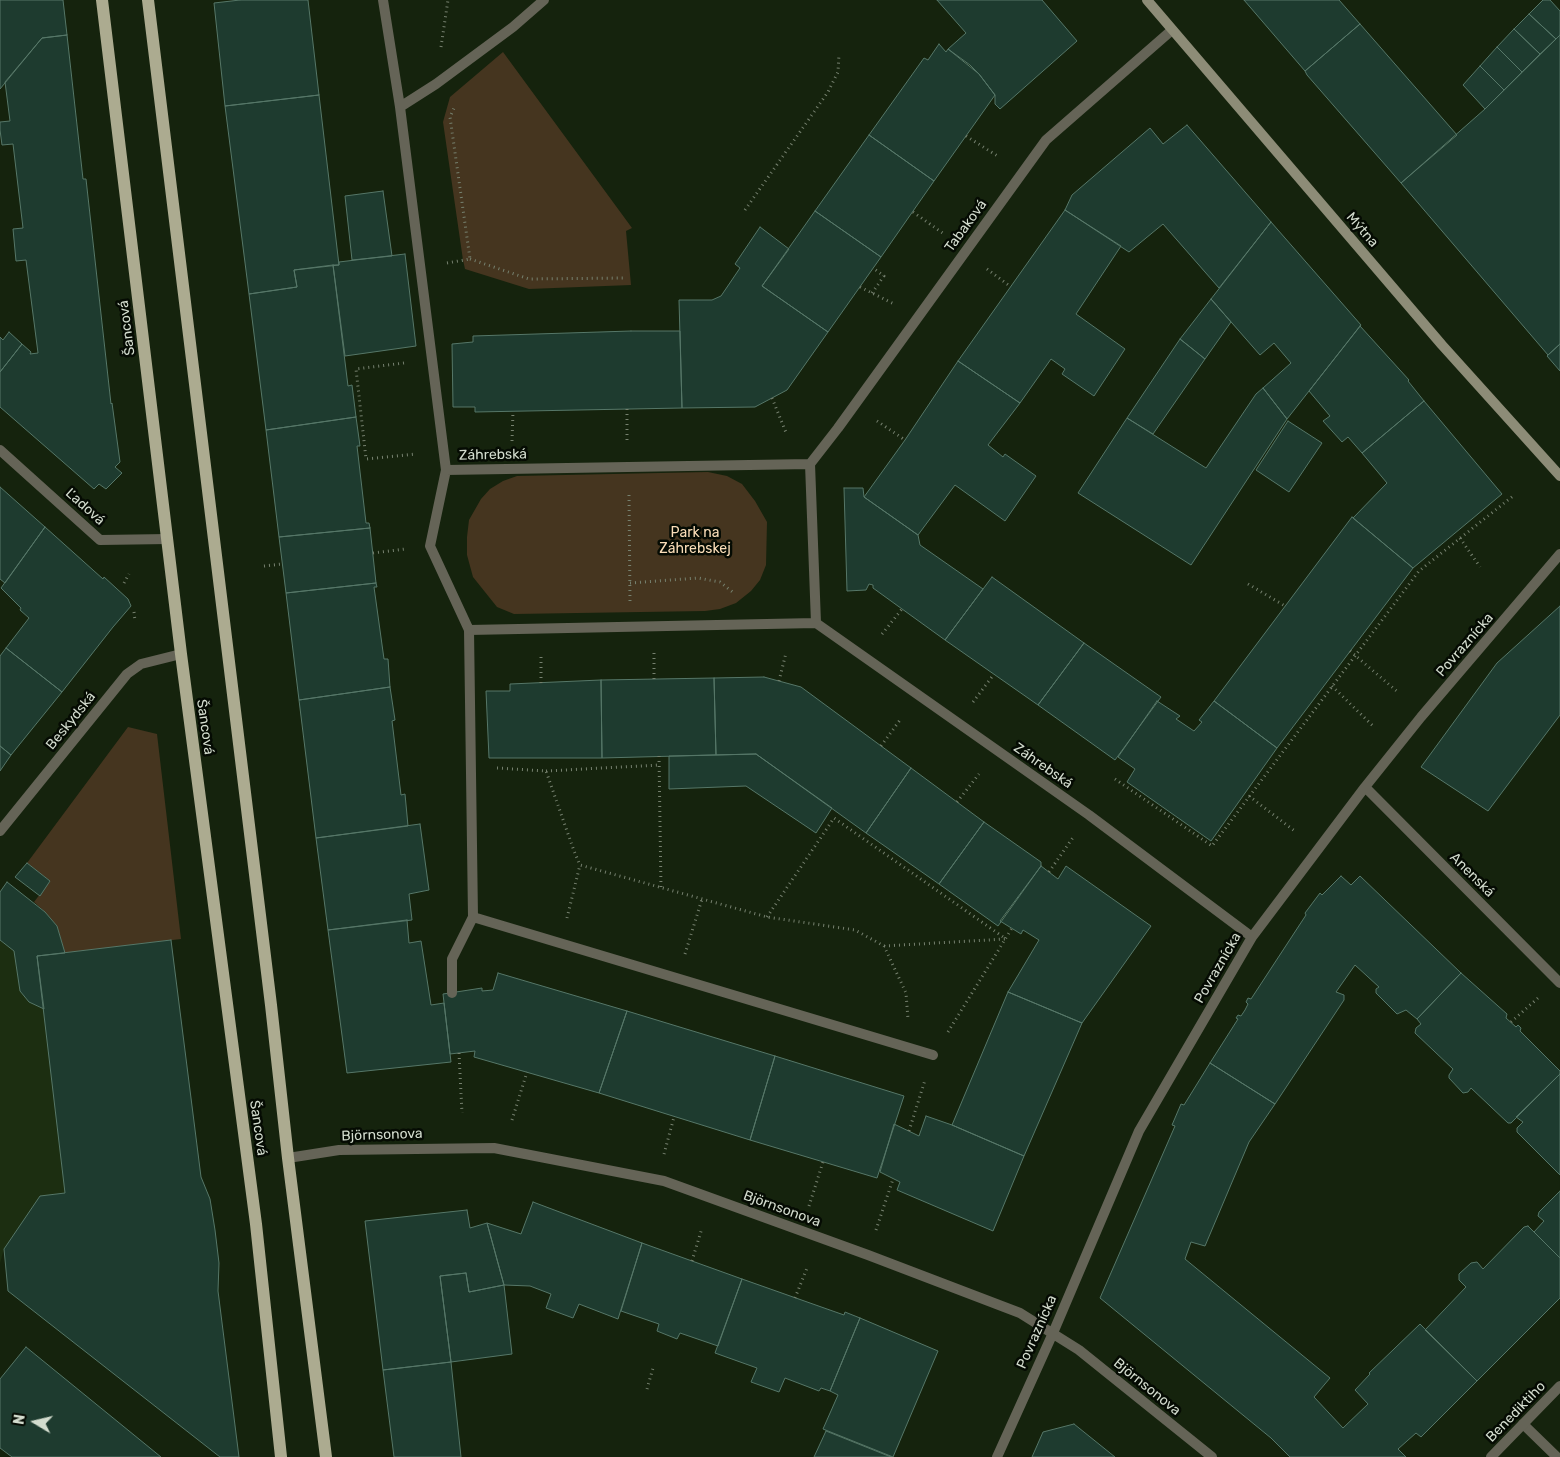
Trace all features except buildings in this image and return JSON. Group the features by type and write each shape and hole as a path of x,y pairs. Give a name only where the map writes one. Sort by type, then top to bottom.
{"main road":[{"name":"Šancová","path":"102,0 181,654 256,1224 281,1457"},
{"name":"Šancová","path":"148,0 326,1457"},
{"name":"Mýtna","path":"1147,0 1442,345 1560,476"}],"street":[{"path":"383,0 400,107 446,470"},
{"path":"400,107 436,84 513,27 544,0"},
{"name":"Tabaková","path":"810,464 1046,140 1172,30"},
{"name":"Ľadová","path":"0,450 100,540 168,539"},
{"path":"452,993 452,959 473,917 469,630 816,623 810,464"},
{"name":"Záhrebská","path":"469,630 430,546 446,470 810,464"},
{"name":"Povraznícka","path":"997,1457 1053,1333 1139,1131 1252,937 1365,787 1421,717 1560,554"},
{"name":"Záhrebská","path":"816,623 1089,815 1252,937"},
{"name":"Beskydská","path":"0,831 127,674 141,664 181,654"},
{"name":"Anenská","path":"1365,787 1560,983"},
{"path":"473,917 933,1056"},
{"name":"Björnsonova","path":"288,1158 339,1150 494,1148 664,1181 868,1255 1020,1313 1079,1350 1212,1457"},
{"name":"Benediktiho","path":"1491,1457 1560,1386"},
{"path":"1524,1424 1558,1457"}],"path":[{"path":"436,84 448,0"},
{"path":"745,210 828,92 838,72 839,54"},
{"path":"457,99 450,117 470,259"},
{"path":"966,136 1002,158"},
{"path":"913,212 944,234"},
{"path":"421,267 470,259 528,279 624,278"},
{"path":"872,293 884,276 873,268"},
{"path":"986,269 1010,287"},
{"path":"860,287 894,305"},
{"path":"432,360 356,369 366,459 444,451"},
{"path":"772,398 787,435"},
{"path":"627,409 628,445"},
{"path":"512,449 513,412"},
{"path":"877,421 905,440"},
{"path":"629,494 630,606"},
{"path":"1115,779 1212,846 1419,571 1513,496"},
{"path":"1460,538 1480,567"},
{"path":"264,566 282,564"},
{"path":"124,583 129,574"},
{"path":"630,583 698,578 720,582 735,594"},
{"path":"1248,584 1285,606"},
{"path":"882,634 902,610"},
{"path":"134,612 135,621"},
{"path":"541,683 542,646"},
{"path":"1350,651 1399,692"},
{"path":"654,652 654,679"},
{"path":"779,681 786,653"},
{"path":"973,703 994,674"},
{"path":"1332,686 1374,727"},
{"path":"881,746 900,720"},
{"path":"659,756 661,888"},
{"path":"471,767 546,771 659,764"},
{"path":"546,771 580,865 561,943"},
{"path":"957,802 979,774"},
{"path":"1249,796 1298,834"},
{"path":"1049,872 1089,815"},
{"path":"767,917 834,818 1006,938"},
{"path":"580,865 767,917 855,930 884,946 1006,938"},
{"path":"677,978 702,899"},
{"path":"909,1131 933,1056 1012,928"},
{"path":"884,946 906,993"},
{"path":"1511,1022 1540,996"},
{"path":"460,1053 462,1113"},
{"path":"512,1120 527,1072"},
{"path":"664,1154 674,1117"},
{"path":"809,1206 823,1162"},
{"path":"868,1255 893,1178"},
{"path":"692,1261 702,1228"},
{"path":"795,1298 807,1268"},
{"path":"647,1389 653,1368"}],"shaded area":[{"path":"0,940 14,951 20,991 31,1003 44,1009 65,1193 40,1196 4,1249 0,1263"}],"green space":[{"path":"503,52 632,228 626,231 631,285 529,289 465,269 443,122 450,97"},
{"name":"Park na Záhrebskej","path":"708,472 727,476 742,484 755,501 767,522 766,565 760,580 751,591 736,603 720,609 705,611 514,614 497,607 473,577 467,555 469,520 481,499 490,489 503,481 517,476"},
{"path":"128,727 157,734 181,939 65,953 57,926 34,902 50,881 27,863"}]}
